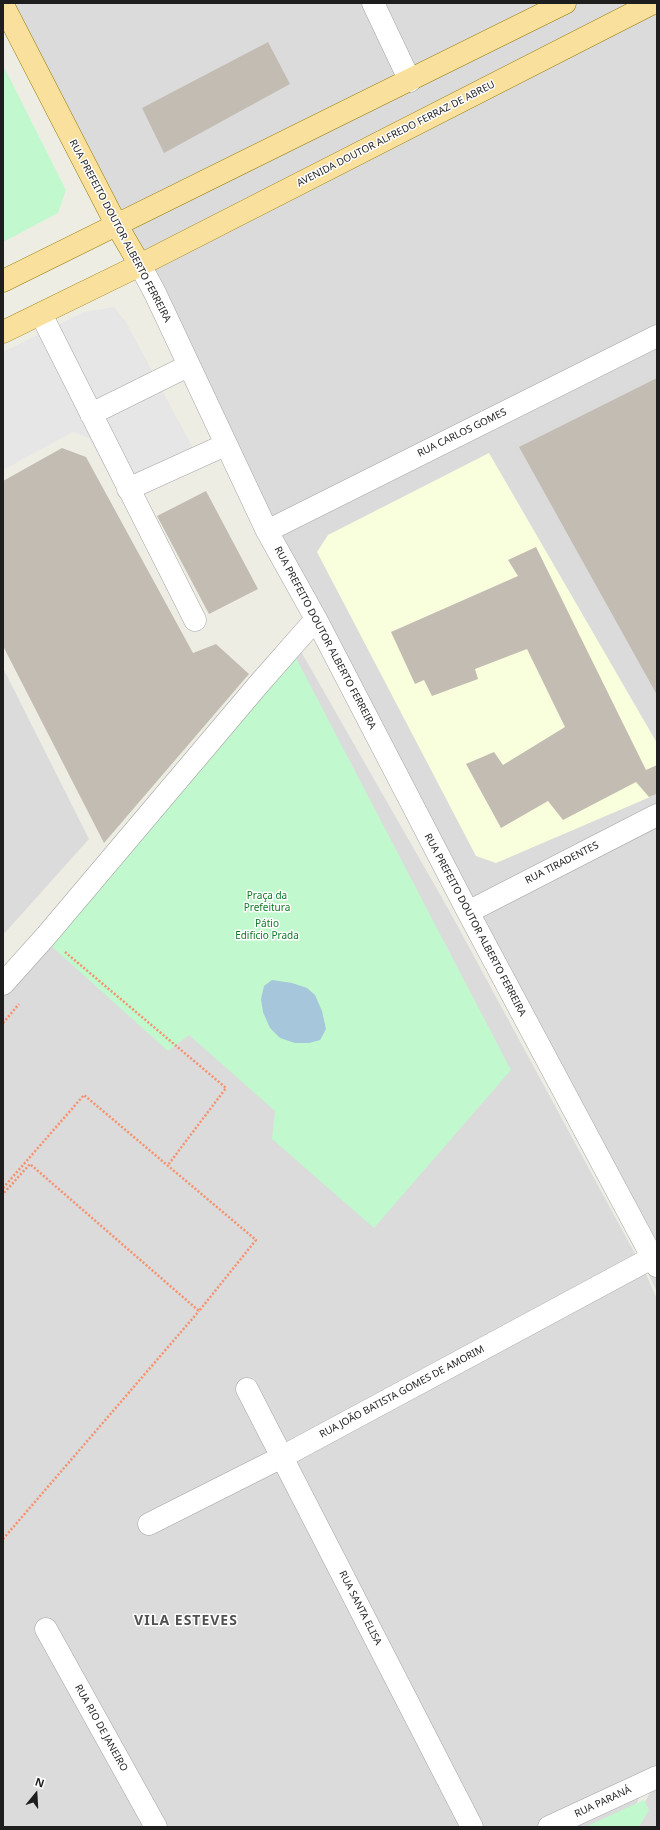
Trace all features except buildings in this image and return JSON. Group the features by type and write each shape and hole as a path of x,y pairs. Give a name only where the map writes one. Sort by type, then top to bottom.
{"main road":[{"path":"3,281 565,3"},
{"name":"AVENIDA DOUTOR ALFREDO FERRAZ DE ABREU","path":"3,332 140,265 653,3"},
{"name":"RUA PREFEITO DOUTOR ALBERTO FERREIRA","path":"3,5 116,224 140,265"}],"street":[{"path":"373,3 410,81"},
{"name":"RUA PREFEITO DOUTOR ALBERTO FERREIRA","path":"140,265 155,293 225,445 267,531 316,619 468,912 655,1259"},
{"path":"40,314 195,620"},
{"name":"RUA CARLOS GOMES","path":"267,531 657,336"},
{"path":"91,414 188,366"},
{"path":"128,489 225,445"},
{"path":"3,984 46,936 258,685 316,619"},
{"name":"RUA TIRADENTES","path":"468,912 657,815"},
{"name":"RUA JOÃO BATISTA GOMES DE AMORIM","path":"150,1524 655,1259"},
{"name":"RUA SANTA ELISA","path":"248,1389 472,1827"},
{"name":"RUA RIO DE JANEIRO","path":"46,1629 156,1827"},
{"name":"RUA PARANÁ","path":"549,1827 657,1777"}],"path":[{"path":"46,936 226,1088 168,1165"},
{"path":"3,1188 84,1095 256,1240 199,1311 3,1539"},
{"path":"3,1194 30,1164 199,1311"}],"shaded area":[{"path":"12,3 657,3 657,1292 595,1164"},
{"path":"114,307 126,322 203,467 124,504 89,438 73,432 3,470 3,352 84,312"},
{"path":"489,453 657,743 657,794 496,863 476,856 317,552 328,535"},
{"path":"299,648 450,912 646,1274 657,1299 657,1764 624,1827 3,1827 3,987"},
{"path":"3,668 89,839 3,935"},
{"path":"657,1779 657,1827 632,1827"}],"green space":[{"path":"3,65 66,190 58,213 3,242"},
{"name":"Praça da Prefeitura","path":"295,656 511,1070 374,1228 272,1139 275,1111 189,1035 168,1051 49,944"},
{"path":"644,1800 649,1810 639,1827 585,1827"}],"water":[{"path":"272,980 292,983 307,988 315,995 322,1011 326,1029 320,1040 309,1043 295,1043 280,1038 270,1028 263,1012 261,999 264,986"}],"district":[{"name":"VILA ESTEVES","path":"186,1621"}],"park label":[{"name":"Pátio Edificio Prada","path":"267,930"}]}
